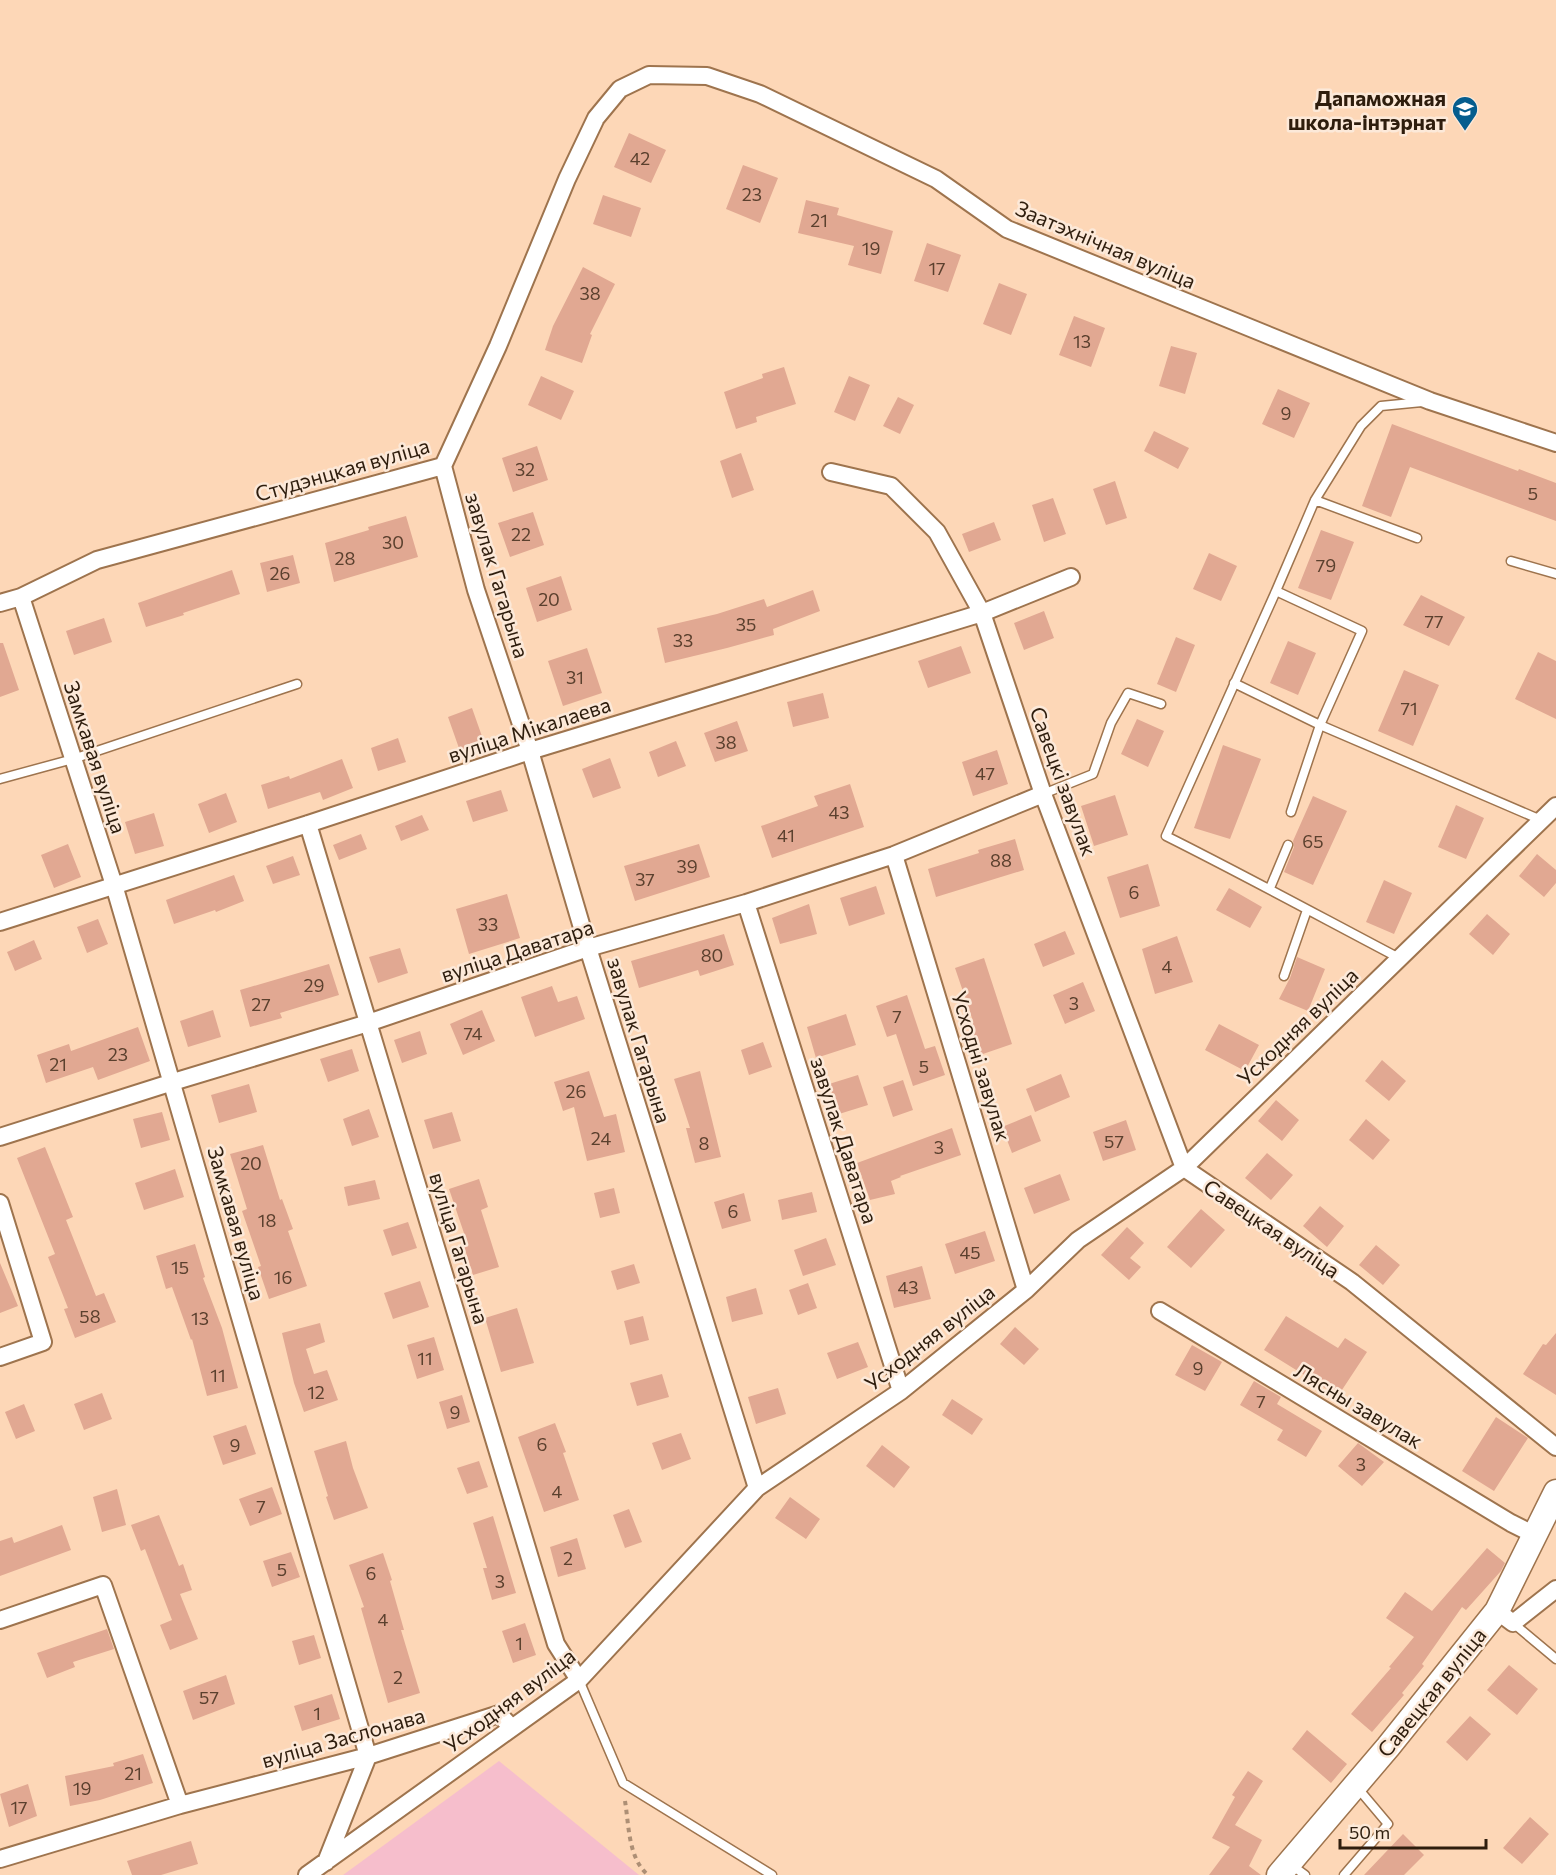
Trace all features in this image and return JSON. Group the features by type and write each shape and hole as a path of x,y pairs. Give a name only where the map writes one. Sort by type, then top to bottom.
{"street":[{"name":"Заатэхнічная вуліца","path":"649,75 707,76 760,94 936,179 1007,229 1430,401 1556,443"},
{"name":"Студэнцкая вуліца","path":"0,603 21,597 97,560 443,466 498,346 567,179 596,118 620,89 649,75"},
{"name":"завулак Гагарына","path":"443,466 476,590 530,751 588,948 757,1488"},
{"name":"Савецкі завулак","path":"831,472 891,486 937,532 982,613 1043,794 1184,1167"},
{"name":"вуліца Мікалаева","path":"0,922 530,751 982,613 1071,577"},
{"name":"Замкавая вуліца","path":"21,597 114,885 173,1082 368,1756"},
{"name":"вуліца Даватара","path":"0,1137 368,1023 588,948 746,903 894,855 1043,794"},
{"name":"Усходняя вуліца","path":"307,1875 579,1680 757,1488 900,1391 1026,1290 1078,1240 1184,1167 1556,806"},
{"name":"вуліца Гагарына","path":"308,824 556,1644 579,1680"},
{"name":"Усходні завулак","path":"894,855 1026,1290"},
{"name":"завулак Даватара","path":"746,903 900,1391"},
{"name":"Савецкая вуліца","path":"1184,1167 1352,1282 1556,1447"},
{"path":"0,1203 43,1341 0,1357"},
{"name":"Лясны завулак","path":"1160,1311 1534,1535"},
{"name":"Савецкая вуліца","path":"1291,1871 1355,1786 1505,1617 1534,1535 1556,1492"},
{"path":"0,1620 103,1585 180,1805"},
{"path":"1505,1617 1556,1589"},
{"name":"вуліца Заслонава","path":"0,1859 180,1805 368,1756 499,1714 512,1728"},
{"path":"326,1862 368,1756"}],"lane":[{"path":"1399,958 1270,888 1166,836 1315,500 1361,426 1381,406 1430,401"},
{"path":"1315,500 1418,538"},
{"path":"1511,561 1556,574"},
{"path":"1276,591 1362,631 1320,725 1291,812"},
{"path":"1234,683 1320,725 1541,820"},
{"path":"0,779 73,759 297,684"},
{"path":"1043,794 1093,774 1111,723 1128,693 1161,704"},
{"path":"1270,888 1288,845"},
{"path":"1284,976 1307,910"},
{"path":"1505,1617 1556,1659"},
{"path":"579,1680 623,1783 772,1875"},
{"path":"1344,1875 1388,1824 1355,1786"}],"path":[{"path":"623,1783 632,1848 641,1869 648,1875"}],"shaded area":[{"path":"499,1761 639,1875 343,1875"}],"building":[{"path":"629,133 666,150 651,183 614,167"},
{"path":"743,165 778,178 760,223 726,209"},
{"path":"603,195 641,208 631,237 593,224"},
{"path":"806,200 839,208 837,215 893,231 881,274 848,265 854,246 798,233"},
{"path":"927,243 961,255 948,292 914,281"},
{"path":"583,267 615,284 590,334 592,335 582,363 545,350 553,326"},
{"path":"999,283 1027,294 1011,335 983,324"},
{"path":"1074,316 1105,328 1091,367 1059,355"},
{"path":"1171,346 1197,353 1185,394 1159,386"},
{"path":"784,367 796,404 756,417 757,422 736,429 724,392 763,378 762,374"},
{"path":"541,376 574,391 561,420 528,405"},
{"path":"849,376 870,385 855,421 834,412"},
{"path":"1278,389 1310,403 1294,438 1262,424"},
{"path":"898,397 914,405 900,434 883,426"},
{"path":"1392,424 1556,483 1556,521 1410,467 1391,517 1362,506"},
{"path":"1154,431 1189,448 1178,469 1144,451"},
{"path":"537,446 548,480 513,492 502,458"},
{"path":"741,453 754,490 732,498 720,461"},
{"path":"1115,481 1127,518 1106,525 1093,489"},
{"path":"1053,498 1066,534 1044,542 1032,505"},
{"path":"533,512 544,545 510,557 498,523"},
{"path":"406,516 418,557 334,582 325,543"},
{"path":"994,522 1001,540 969,552 962,534"},
{"path":"1321,530 1354,542 1331,600 1298,588"},
{"path":"1209,553 1237,566 1221,601 1193,589"},
{"path":"293,555 300,583 267,592 260,563"},
{"path":"232,570 240,594 146,627 138,603"},
{"path":"561,576 572,610 537,622 526,588"},
{"path":"813,590 820,611 773,629 774,635 665,663 657,628 717,614 764,599 767,607"},
{"path":"1421,595 1465,617 1449,646 1403,625"},
{"path":"1044,611 1054,638 1024,650 1014,623"},
{"path":"104,618 112,642 74,655 66,631"},
{"path":"1176,637 1195,645 1176,692 1157,684"},
{"path":"1288,641 1316,653 1298,695 1270,683"},
{"path":"0,643 3,643 19,690 0,697"},
{"path":"961,646 971,673 928,688 918,661"},
{"path":"587,648 602,693 563,706 548,661"},
{"path":"1538,652 1556,661 1556,719 1515,699"},
{"path":"1404,670 1439,685 1413,746 1378,731"},
{"path":"823,693 829,718 793,727 787,702"},
{"path":"472,708 484,742 460,751 448,717"},
{"path":"1137,719 1164,731 1148,767 1121,754"},
{"path":"737,721 748,751 715,762 704,733"},
{"path":"398,738 406,762 378,771 371,748"},
{"path":"676,741 686,766 658,777 649,752"},
{"path":"1223,745 1261,759 1230,839 1194,828"},
{"path":"997,750 1008,784 973,796 962,762"},
{"path":"610,758 621,788 593,798 582,769"},
{"path":"342,759 353,788 323,800 320,792 268,809 261,785 289,776 290,779"},
{"path":"850,784 864,827 772,858 761,826 818,806 814,796"},
{"path":"501,790 508,811 473,822 466,801"},
{"path":"226,793 237,822 209,833 198,804"},
{"path":"1115,795 1128,835 1094,846 1081,806"},
{"path":"1313,796 1347,811 1313,885 1284,872 1294,847 1293,841"},
{"path":"1456,805 1484,818 1466,859 1438,847"},
{"path":"154,813 164,846 135,854 125,822"},
{"path":"422,815 429,830 401,841 395,826"},
{"path":"361,834 367,849 339,860 333,845"},
{"path":"1015,839 1024,870 936,897 928,869"},
{"path":"68,844 81,877 54,888 41,855"},
{"path":"699,844 710,877 635,901 624,866"},
{"path":"1537,854 1556,870 1556,883 1544,897 1519,876"},
{"path":"293,856 300,875 273,884 266,866"},
{"path":"1148,864 1160,906 1120,918 1107,877"},
{"path":"234,875 244,901 174,924 166,900"},
{"path":"1384,880 1412,893 1394,934 1366,922"},
{"path":"876,886 885,914 849,926 840,898"},
{"path":"1229,888 1262,907 1250,928 1216,910"},
{"path":"507,894 520,938 469,954 456,909"},
{"path":"809,904 817,934 780,944 772,918"},
{"path":"1487,914 1510,934 1493,955 1469,934"},
{"path":"98,919 108,944 87,953 77,927"},
{"path":"1065,931 1075,954 1043,967 1034,944"},
{"path":"724,934 734,965 700,976 698,970 639,988 631,961"},
{"path":"1177,936 1193,982 1155,994 1142,949"},
{"path":"34,940 42,959 15,971 7,952"},
{"path":"400,948 408,973 378,983 369,957"},
{"path":"1297,957 1325,969 1308,1011 1279,999 1290,978"},
{"path":"984,958 1012,1044 980,1055 969,1022 973,1021 955,968"},
{"path":"329,964 339,995 280,1013 282,1018 250,1027 240,990"},
{"path":"1083,982 1095,1011 1065,1024 1053,995"},
{"path":"552,986 558,1002 577,996 585,1019 535,1037 521,997"},
{"path":"907,995 925,1049 935,1046 945,1075 913,1086 896,1034 887,1037 876,1006"},
{"path":"213,1010 221,1037 188,1047 180,1021"},
{"path":"482,1010 495,1041 463,1055 450,1024"},
{"path":"846,1014 856,1045 816,1058 807,1027"},
{"path":"1219,1024 1259,1045 1245,1071 1205,1050"},
{"path":"138,1027 150,1061 98,1080 93,1067 46,1083 37,1055 69,1044 71,1051"},
{"path":"420,1031 427,1054 402,1063 394,1040"},
{"path":"763,1042 772,1067 749,1075 741,1050"},
{"path":"352,1049 359,1071 328,1082 320,1059"},
{"path":"1382,1060 1406,1081 1389,1101 1365,1081"},
{"path":"589,1071 604,1117 616,1114 625,1152 587,1161 574,1107 563,1111 554,1082"},
{"path":"700,1071 721,1157 695,1163 686,1128 690,1128 674,1079"},
{"path":"1061,1074 1070,1097 1035,1112 1026,1089"},
{"path":"858,1075 868,1105 839,1114 829,1084"},
{"path":"903,1080 913,1110 893,1117 883,1087"},
{"path":"249,1084 257,1112 219,1123 211,1095"},
{"path":"1276,1100 1299,1120 1282,1141 1258,1121"},
{"path":"369,1109 379,1137 352,1146 343,1119"},
{"path":"162,1112 170,1140 141,1148 133,1119"},
{"path":"452,1112 461,1141 433,1149 424,1120"},
{"path":"1031,1115 1041,1141 1012,1153 1002,1127"},
{"path":"1366,1119 1390,1140 1373,1160 1349,1140"},
{"path":"1126,1120 1136,1150 1103,1161 1093,1132"},
{"path":"952,1128 961,1155 900,1176 891,1181 895,1194 870,1200 857,1163"},
{"path":"263,1145 280,1200 282,1199 293,1229 288,1231 307,1286 269,1299 258,1267 261,1266 242,1211 247,1209 230,1154"},
{"path":"45,1147 73,1217 66,1220 96,1296 104,1293 116,1322 75,1338 64,1309 68,1308 48,1257 55,1254 17,1158"},
{"path":"1267,1153 1293,1175 1271,1200 1245,1178"},
{"path":"175,1169 184,1197 144,1210 135,1183"},
{"path":"1060,1174 1070,1200 1034,1214 1024,1188"},
{"path":"479,1179 488,1207 481,1210 499,1267 473,1275 462,1240 466,1239 449,1189"},
{"path":"375,1180 380,1199 348,1206 344,1187"},
{"path":"614,1188 620,1213 600,1218 594,1193"},
{"path":"812,1192 817,1212 782,1220 778,1200"},
{"path":"744,1193 751,1221 722,1229 714,1202"},
{"path":"1320,1206 1344,1226 1327,1247 1303,1226"},
{"path":"1201,1209 1225,1230 1191,1268 1167,1247"},
{"path":"408,1222 417,1248 392,1256 383,1230"},
{"path":"1127,1227 1144,1243 1130,1258 1141,1267 1129,1280 1101,1255"},
{"path":"985,1231 995,1261 955,1274 945,1244"},
{"path":"826,1238 836,1265 803,1276 794,1250"},
{"path":"195,1244 205,1277 203,1278 222,1328 238,1388 207,1396 192,1339 172,1287 166,1289 156,1256"},
{"path":"1376,1245 1400,1265 1383,1285 1359,1265"},
{"path":"0,1263 18,1306 0,1313"},
{"path":"634,1264 640,1283 617,1290 611,1271"},
{"path":"922,1266 931,1299 894,1308 886,1276"},
{"path":"420,1281 429,1307 393,1319 384,1293"},
{"path":"808,1283 817,1308 798,1315 789,1290"},
{"path":"756,1288 763,1314 732,1322 726,1297"},
{"path":"517,1308 534,1363 501,1372 485,1318"},
{"path":"643,1316 649,1340 630,1345 624,1321"},
{"path":"1286,1316 1338,1348 1345,1338 1367,1352 1338,1396 1264,1350"},
{"path":"320,1323 325,1342 306,1349 314,1374 327,1370 338,1400 304,1412 294,1383 282,1333"},
{"path":"1015,1327 1039,1349 1024,1365 1000,1344"},
{"path":"1556,1333 1556,1395 1523,1374 1543,1344 1546,1345"},
{"path":"434,1337 444,1370 417,1379 407,1345"},
{"path":"858,1342 868,1367 837,1379 827,1353"},
{"path":"1192,1345 1222,1362 1205,1391 1175,1375"},
{"path":"662,1374 669,1397 637,1406 630,1383"},
{"path":"1254,1381 1281,1397 1277,1404 1322,1431 1306,1457 1277,1440 1283,1430 1240,1405"},
{"path":"778,1388 786,1414 756,1424 748,1397"},
{"path":"102,1393 112,1419 84,1430 74,1404"},
{"path":"462,1395 470,1422 447,1429 439,1402"},
{"path":"952,1399 983,1419 972,1435 942,1415"},
{"path":"24,1404 35,1431 16,1439 5,1412"},
{"path":"1496,1417 1528,1438 1494,1491 1462,1471"},
{"path":"555,1423 566,1452 563,1453 579,1500 544,1512 518,1437"},
{"path":"246,1425 256,1454 223,1465 213,1436"},
{"path":"681,1433 691,1459 662,1470 652,1443"},
{"path":"346,1441 368,1508 334,1520 314,1451"},
{"path":"1358,1443 1384,1462 1362,1486 1338,1466"},
{"path":"882,1445 910,1467 894,1488 866,1466"},
{"path":"479,1461 488,1487 467,1494 457,1468"},
{"path":"272,1487 282,1514 250,1526 239,1499"},
{"path":"117,1489 126,1525 102,1532 93,1497"},
{"path":"790,1497 820,1519 806,1539 775,1518"},
{"path":"629,1509 642,1542 625,1548 613,1515"},
{"path":"159,1515 179,1566 183,1564 192,1590 180,1594 198,1639 170,1650 160,1625 172,1620 145,1549 141,1551 131,1525"},
{"path":"493,1516 516,1593 492,1600 483,1568 487,1568 473,1523"},
{"path":"62,1525 71,1550 0,1576 0,1541 12,1537 14,1543"},
{"path":"577,1538 586,1569 558,1577 550,1547"},
{"path":"1487,1548 1505,1563 1501,1571 1466,1610 1462,1607 1422,1664 1424,1666 1402,1693 1404,1695 1372,1732 1351,1714 1391,1668 1389,1667 1414,1637 1386,1618 1405,1592 1432,1611"},
{"path":"291,1552 300,1577 272,1587 263,1561"},
{"path":"383,1553 404,1630 401,1630 420,1693 388,1703 361,1608 364,1607 349,1565"},
{"path":"525,1623 536,1655 513,1663 502,1631"},
{"path":"107,1629 114,1649 73,1662 75,1667 47,1678 37,1653"},
{"path":"314,1635 321,1658 299,1665 292,1641"},
{"path":"1509,1665 1538,1689 1517,1715 1487,1690"},
{"path":"226,1675 235,1704 193,1720 183,1691"},
{"path":"332,1694 340,1719 302,1731 294,1706"},
{"path":"1470,1716 1491,1734 1467,1761 1446,1742"},
{"path":"1307,1730 1347,1764 1331,1783 1292,1749"},
{"path":"143,1754 153,1783 100,1800 70,1806 65,1776 114,1766 113,1763"},
{"path":"1248,1771 1263,1781 1235,1825 1262,1840 1249,1866 1261,1875 1209,1875 1230,1847 1212,1838 1235,1797 1232,1795"},
{"path":"28,1784 37,1816 9,1827 0,1794"},
{"path":"1530,1817 1549,1834 1522,1864 1503,1848"},
{"path":"1403,1834 1424,1855 1404,1875 1364,1875"},
{"path":"191,1841 198,1864 161,1875 132,1875 127,1861"}],"place":[{"name":"Дапаможная школа-інтэрнат","path":"1465,132"}]}
